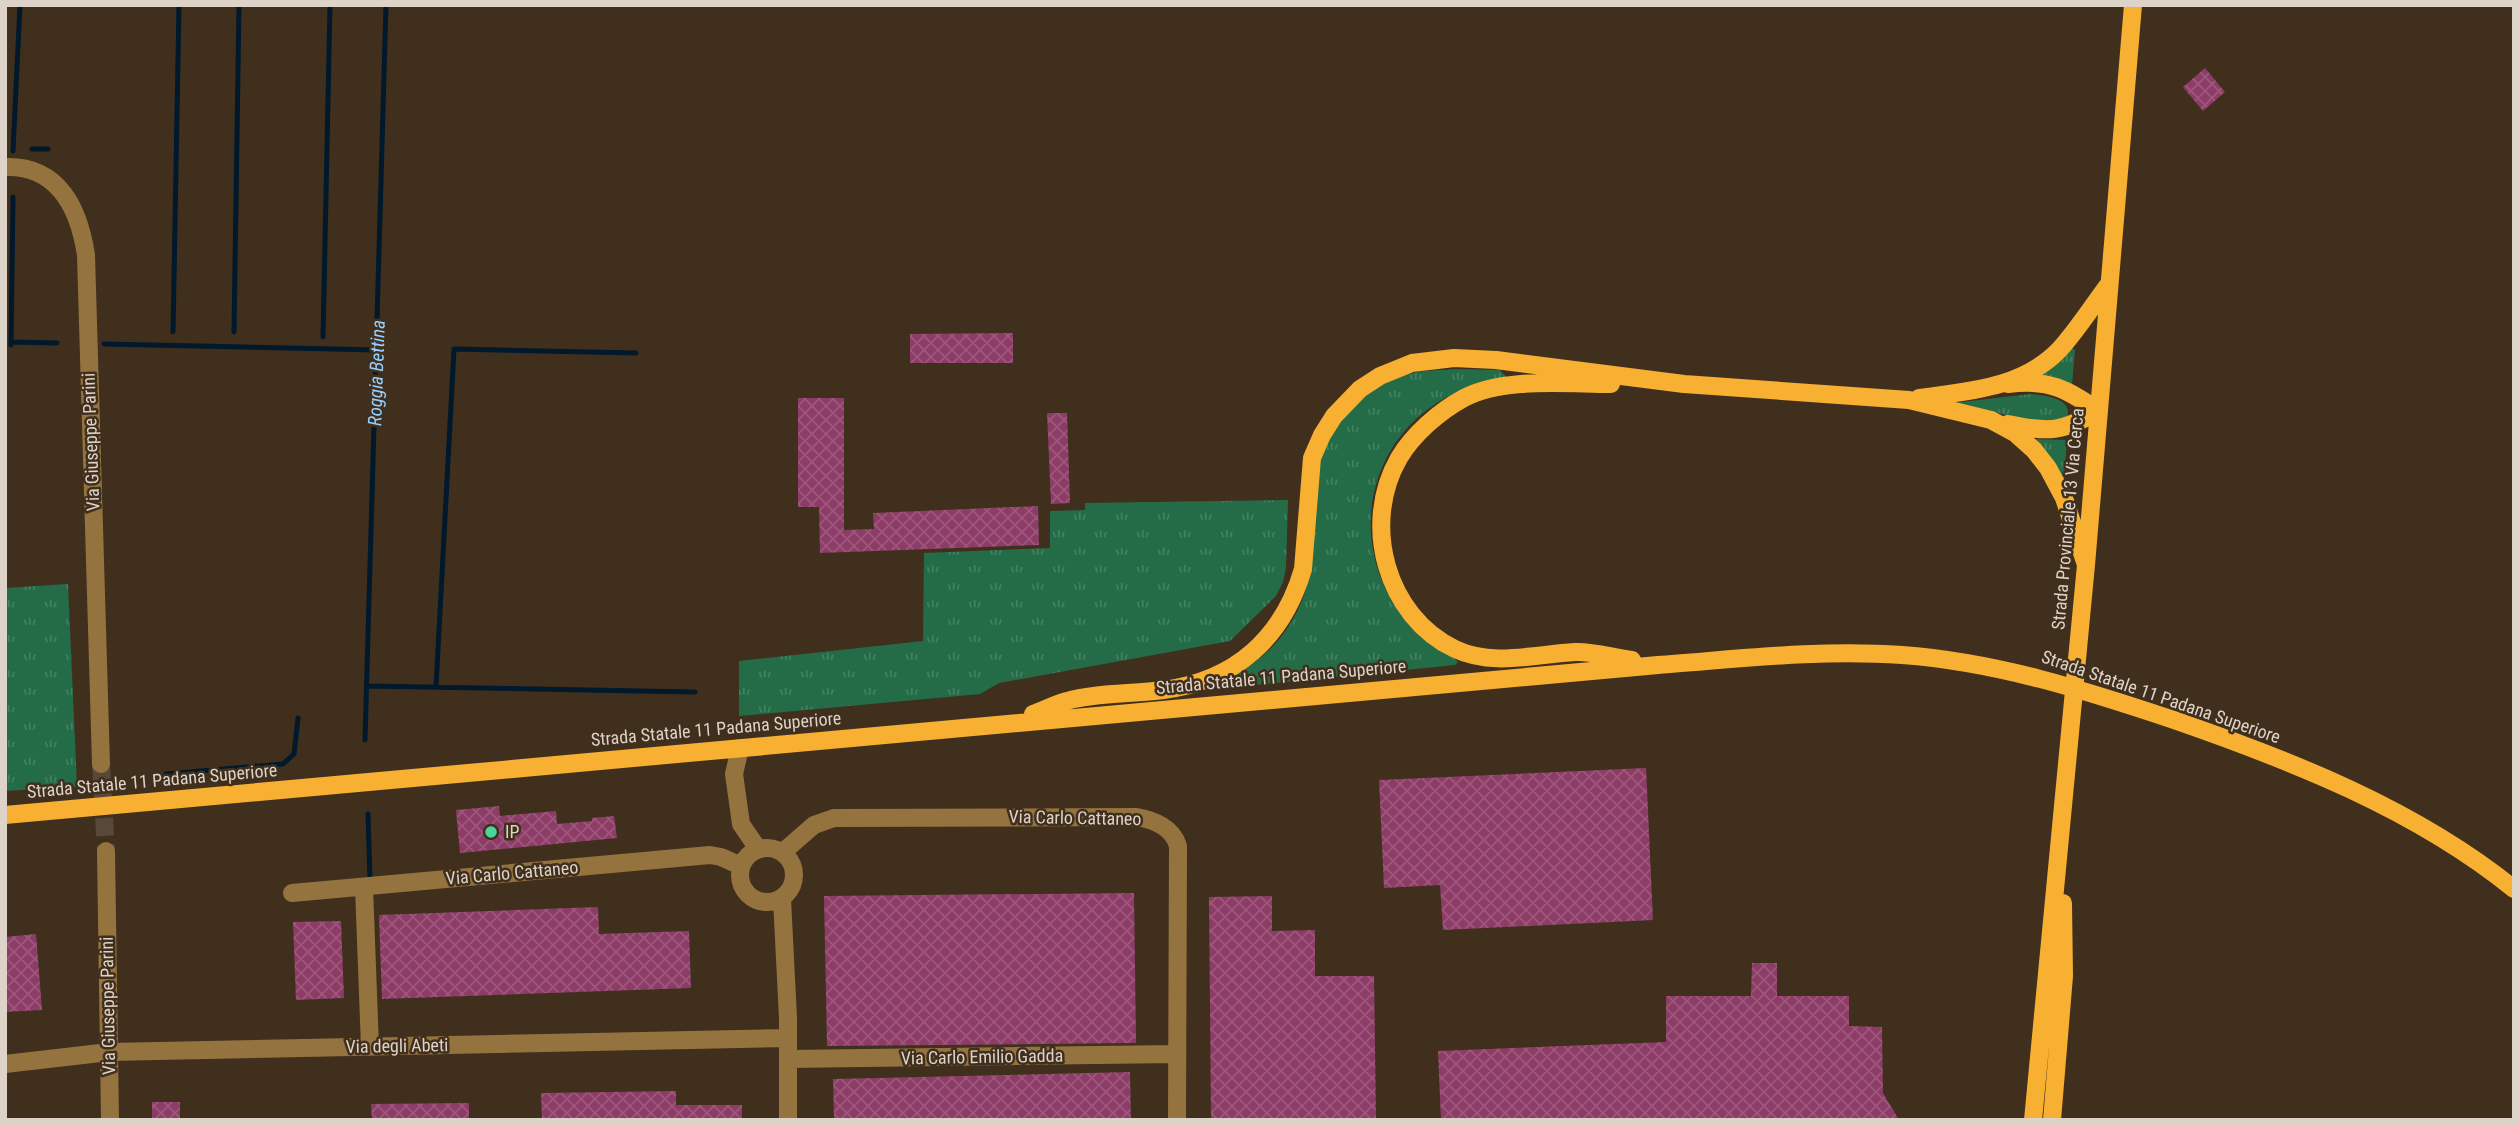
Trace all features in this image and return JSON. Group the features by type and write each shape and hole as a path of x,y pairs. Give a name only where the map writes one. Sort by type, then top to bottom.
{"main road":[{"name":"Strada Provinciale 13 Via Cerca","path":"2033,1120 2086,565 2133,5"},
{"path":"1992,387 2010,381 2053,356 2109,284"},
{"path":"1012,722 1069,700 1186,686 1233,667 1264,643 1287,610 1301,577 1310,471 1316,447 1340,408 1360,389 1380,376 1412,363 1454,358 1496,360 1684,384 1909,400 2028,428 2062,429 2099,411 2074,394 2049,384 2012,383 1909,400"},
{"path":"1658,665 1578,652 1479,658 1454,649 1426,629 1403,603 1388,569 1379,529 1386,488 1399,458 1407,446 1436,418 1466,397 1508,386 1684,384"},
{"path":"1991,420 2015,433 2034,450 2048,468 2064,498 2086,565"},
{"name":"Strada Statale 11 Padana Superiore","path":"5,815 1658,665 1845,653 1939,659 1995,667 2069,685 2139,708 2238,743 2325,779 2417,825 2514,889"},
{"path":"2052,1120 2064,976 2062,815"},
{"path":"2495,874 2514,895"}],"street":[{"name":"Via Giuseppe Parini","path":"5,167 30,170 58,187 74,207 83,232 86,255 100,764"},
{"path":"740,748 734,774 741,824 758,849"},
{"name":"Via Carlo Cattaneo","path":"783,852 814,825 834,818 1137,817 1156,822 1171,833 1178,846 1177,1120"},
{"path":"775,848 783,852 795,871 792,887 782,899 766,902 750,897 741,883 741,866 751,853 758,849 775,848"},
{"name":"Via Giuseppe Parini","path":"106,851 110,1120"},
{"name":"Via Carlo Cattaneo","path":"292,893 710,855 741,866"},
{"path":"364,887 370,1047"},
{"path":"782,899 789,1038 788,1120"},
{"name":"Via degli Abeti","path":"5,1064 109,1052 789,1038"},
{"name":"Via Carlo Emilio Gadda","path":"788,1059 1176,1054"}],"green space":[{"path":"2072,348 2075,350 2072,385 2041,376 2041,373"},
{"path":"1456,369 1500,370 1506,377 1452,395 1414,421 1396,443 1382,467 1374,493 1371,520 1373,548 1380,575 1392,601 1420,635 1458,662 1455,665 1224,688 1273,646 1287,629 1301,603 1310,567 1318,469 1323,450 1337,422 1359,400 1385,384 1413,373"},
{"path":"2030,394 2062,402 2068,411 2067,418 2043,423 1953,403"},
{"path":"2034,439 2067,440 2064,481"},
{"path":"1288,500 1286,568 1283,582 1276,596 1230,641 999,683 980,694 739,716 739,661 923,641 924,553 1050,548 1050,511 1085,510 1085,503"},
{"path":"68,584 77,787 5,791 5,588"}],"building":[{"path":"2205,68 2225,92 2203,111 2183,87"},
{"path":"1013,333 1013,363 910,363 910,334"},
{"path":"798,398 844,398 844,530 874,529 873,513 1038,506 1039,545 820,553 819,507 798,507"},
{"path":"1047,413 1067,413 1070,503 1051,504"},
{"path":"1646,768 1653,920 1443,930 1440,885 1384,888 1379,780"},
{"path":"499,806 500,816 556,811 557,824 614,816 617,838 460,853 456,810"},
{"path":"1134,893 1136,1043 827,1046 824,896"},
{"path":"1272,896 1272,931 1315,930 1315,976 1374,976 1376,1120 1211,1120 1209,897"},
{"path":"598,907 599,934 689,931 691,988 382,999 379,915"},
{"path":"341,921 344,998 296,1000 293,922"},
{"path":"36,934 42,1010 5,1012 5,937"},
{"path":"1752,963 1777,963 1777,996 1849,996 1849,1026 1882,1027 1883,1093 1899,1120 1441,1120 1438,1051 1666,1042 1666,996 1751,996"},
{"path":"1130,1072 1131,1120 834,1120 833,1079"},
{"path":"676,1091 676,1105 742,1105 742,1120 542,1120 541,1093"},
{"path":"152,1102 180,1102 180,1120 152,1120"},
{"path":"469,1103 469,1120 372,1120 371,1104"}],"waterway":[{"path":"13,151 20,5"},
{"path":"173,332 179,5"},
{"path":"234,332 239,5"},
{"path":"323,337 330,5"},
{"name":"Roggia Bettina","path":"365,740 386,5"},
{"path":"32,149 48,149"},
{"path":"11,345 13,197"},
{"path":"11,342 57,343"},
{"path":"104,344 376,350"},
{"path":"436,687 454,349 636,353"},
{"path":"367,686 695,692"},
{"path":"166,774 283,764 294,754 298,718"},
{"name":"Roggia Bettina","path":"368,814 370,879"}],"tunnel":[{"path":"101,764 106,851"}],"place":[{"name":"IP","path":"491,832"}]}
